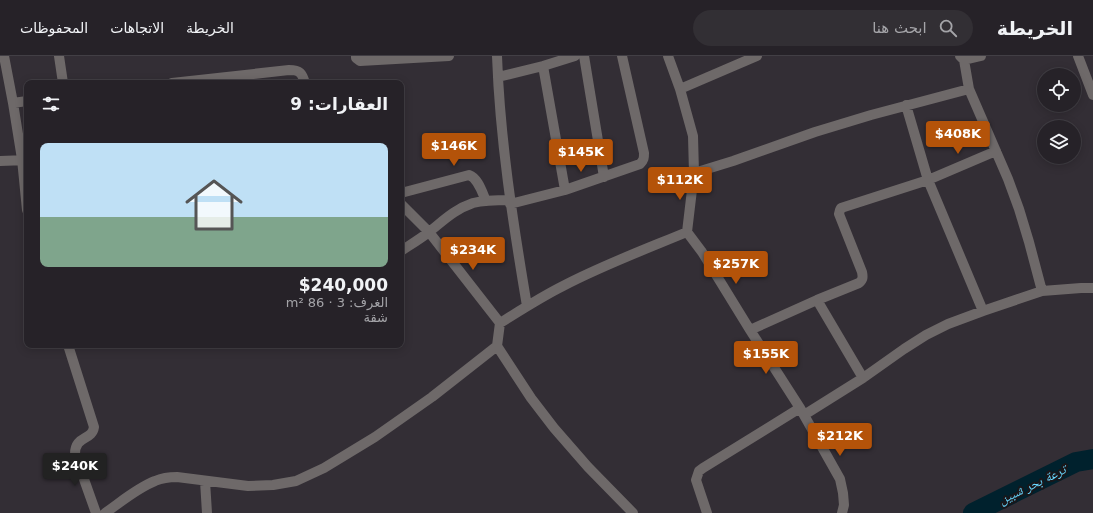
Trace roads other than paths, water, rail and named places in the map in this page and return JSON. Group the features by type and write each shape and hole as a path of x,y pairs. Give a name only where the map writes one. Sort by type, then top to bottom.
{"street":[{"path":"0,161 24,159 4,56"},
{"path":"59,56 63,80"},
{"path":"356,56 356,58 360,61 449,56"},
{"path":"497,56 510,202 527,306"},
{"path":"498,77 543,66 575,56"},
{"path":"584,56 604,177"},
{"path":"404,249 429,232 452,213 473,203 486,201 510,202 565,190 640,164 644,159 644,153 622,56"},
{"path":"668,56 680,89 693,136 694,173 687,232 702,252 802,412 840,479 844,505 842,513"},
{"path":"680,89 757,56"},
{"path":"981,56 962,58 969,88 1008,179 1019,209 1042,291"},
{"path":"1078,56 1093,95"},
{"path":"543,66 565,190"},
{"path":"199,80 289,70 296,70 300,72 303,75 304,80"},
{"path":"694,173 733,161 814,132 969,88"},
{"path":"13,103 24,101"},
{"path":"906,105 928,180 982,311"},
{"path":"750,330 859,283 862,279 862,272 839,214 841,208 928,180 996,151"},
{"path":"404,192 469,175 475,179 486,201"},
{"path":"404,207 429,232 500,324 497,346 531,398 554,428 588,467 633,513"},
{"path":"500,324 527,306 564,285 598,269 687,232"},
{"path":"706,513 696,480 699,472 703,468 863,378 904,349 926,336 948,324 1042,291 1093,288"},
{"path":"817,300 863,378"},
{"path":"105,513 144,486 156,480 166,478 176,477 248,486 273,485 296,481 324,468 375,437 432,397 497,346"},
{"path":"69,348 94,427 92,433 78,443 75,449 75,454 96,513"},
{"path":"205,481 207,513"}],"waterway":[{"name":"ترعة بحر شبين","path":"973,513 1076,462 1093,459"}]}
